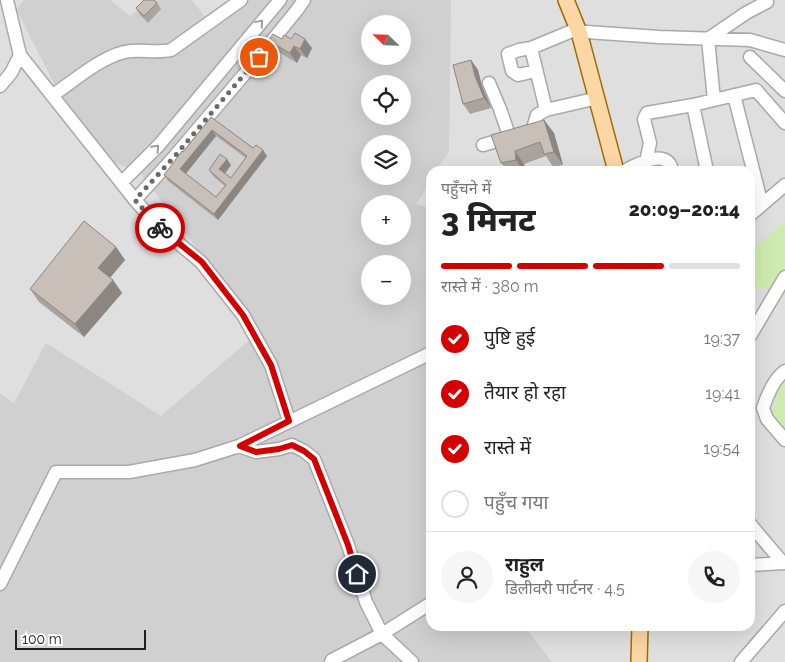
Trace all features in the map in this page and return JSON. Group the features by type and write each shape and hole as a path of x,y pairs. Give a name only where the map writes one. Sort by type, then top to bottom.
{"main road":[{"path":"558,0 576,32 589,100 605,166"},
{"path":"566,0 615,166"},
{"path":"634,631 637,659"},
{"path":"637,659 640,631"}],"street":[{"path":"7,0 20,55 135,200 158,226 202,262 243,315 271,365 289,421"},
{"path":"53,96 107,59 120,53 171,50 242,0"},
{"path":"122,182 159,145 280,0"},
{"path":"135,200 198,129 292,17 304,0"},
{"path":"708,39 746,13 768,1"},
{"path":"536,71 518,75 512,70 508,54 576,32 750,40 785,50"},
{"path":"708,39 714,100"},
{"path":"531,48 546,110"},
{"path":"1,82 10,73 20,55"},
{"path":"750,57 785,91"},
{"path":"489,83 510,138"},
{"path":"646,162 650,143 644,116 647,113 694,105 756,90 785,124"},
{"path":"734,95 750,166"},
{"path":"483,145 532,130 537,115 546,110 589,100"},
{"path":"694,105 706,166"},
{"path":"636,166 656,159 664,159 668,161 670,166"},
{"path":"755,211 785,185"},
{"path":"755,188 762,205"},
{"path":"755,328 785,277"},
{"path":"0,584 56,472 129,472 195,460 240,446 426,355"},
{"path":"785,371 773,385 762,408 767,419 785,440"},
{"path":"240,446 256,452 292,445 314,459 348,545 366,602 382,634 412,662"},
{"path":"755,530 784,563"},
{"path":"755,565 784,563"},
{"path":"331,662 382,634 426,606"},
{"path":"741,662 784,613"}],"shaded area":[{"path":"0,0 785,0 785,662 0,662"},
{"path":"24,0 110,0 130,16 149,0 192,0 205,17 228,0 451,0 449,151 439,166 426,166 426,188 416,204 426,207 426,631 528,631 552,662 0,662 0,393 14,403 46,343 161,416 259,332 139,171 114,163 64,103 16,9"}],"green space":[{"path":"785,221 785,265 769,290 755,286 755,247"},
{"path":"785,376 785,433 767,412 776,405 774,392"}],"building":[{"path":"144,0 154,0 157,3 144,16 136,8"},
{"path":"295,33 305,39 300,49 294,46 290,53 268,41 273,34 282,39 284,35 291,39"},
{"path":"471,60 484,98 463,104 453,65"},
{"path":"211,117 253,148 256,145 263,150 214,214 164,175","holes":["212,130 247,156 231,178 219,169 227,159 220,154 209,170 226,185 216,197 180,169"]},
{"path":"544,120 554,152 544,154 540,142 515,151 516,160 501,163 491,135"},
{"path":"84,221 116,247 98,268 113,280 75,324 30,289"}],"way so far":[{"path":"160,228 135,200 259,57"}],"route":[{"path":"160,228 206,266 243,315 271,365 289,421 240,446 256,452 292,445 314,459 348,545 357,574"}]}
